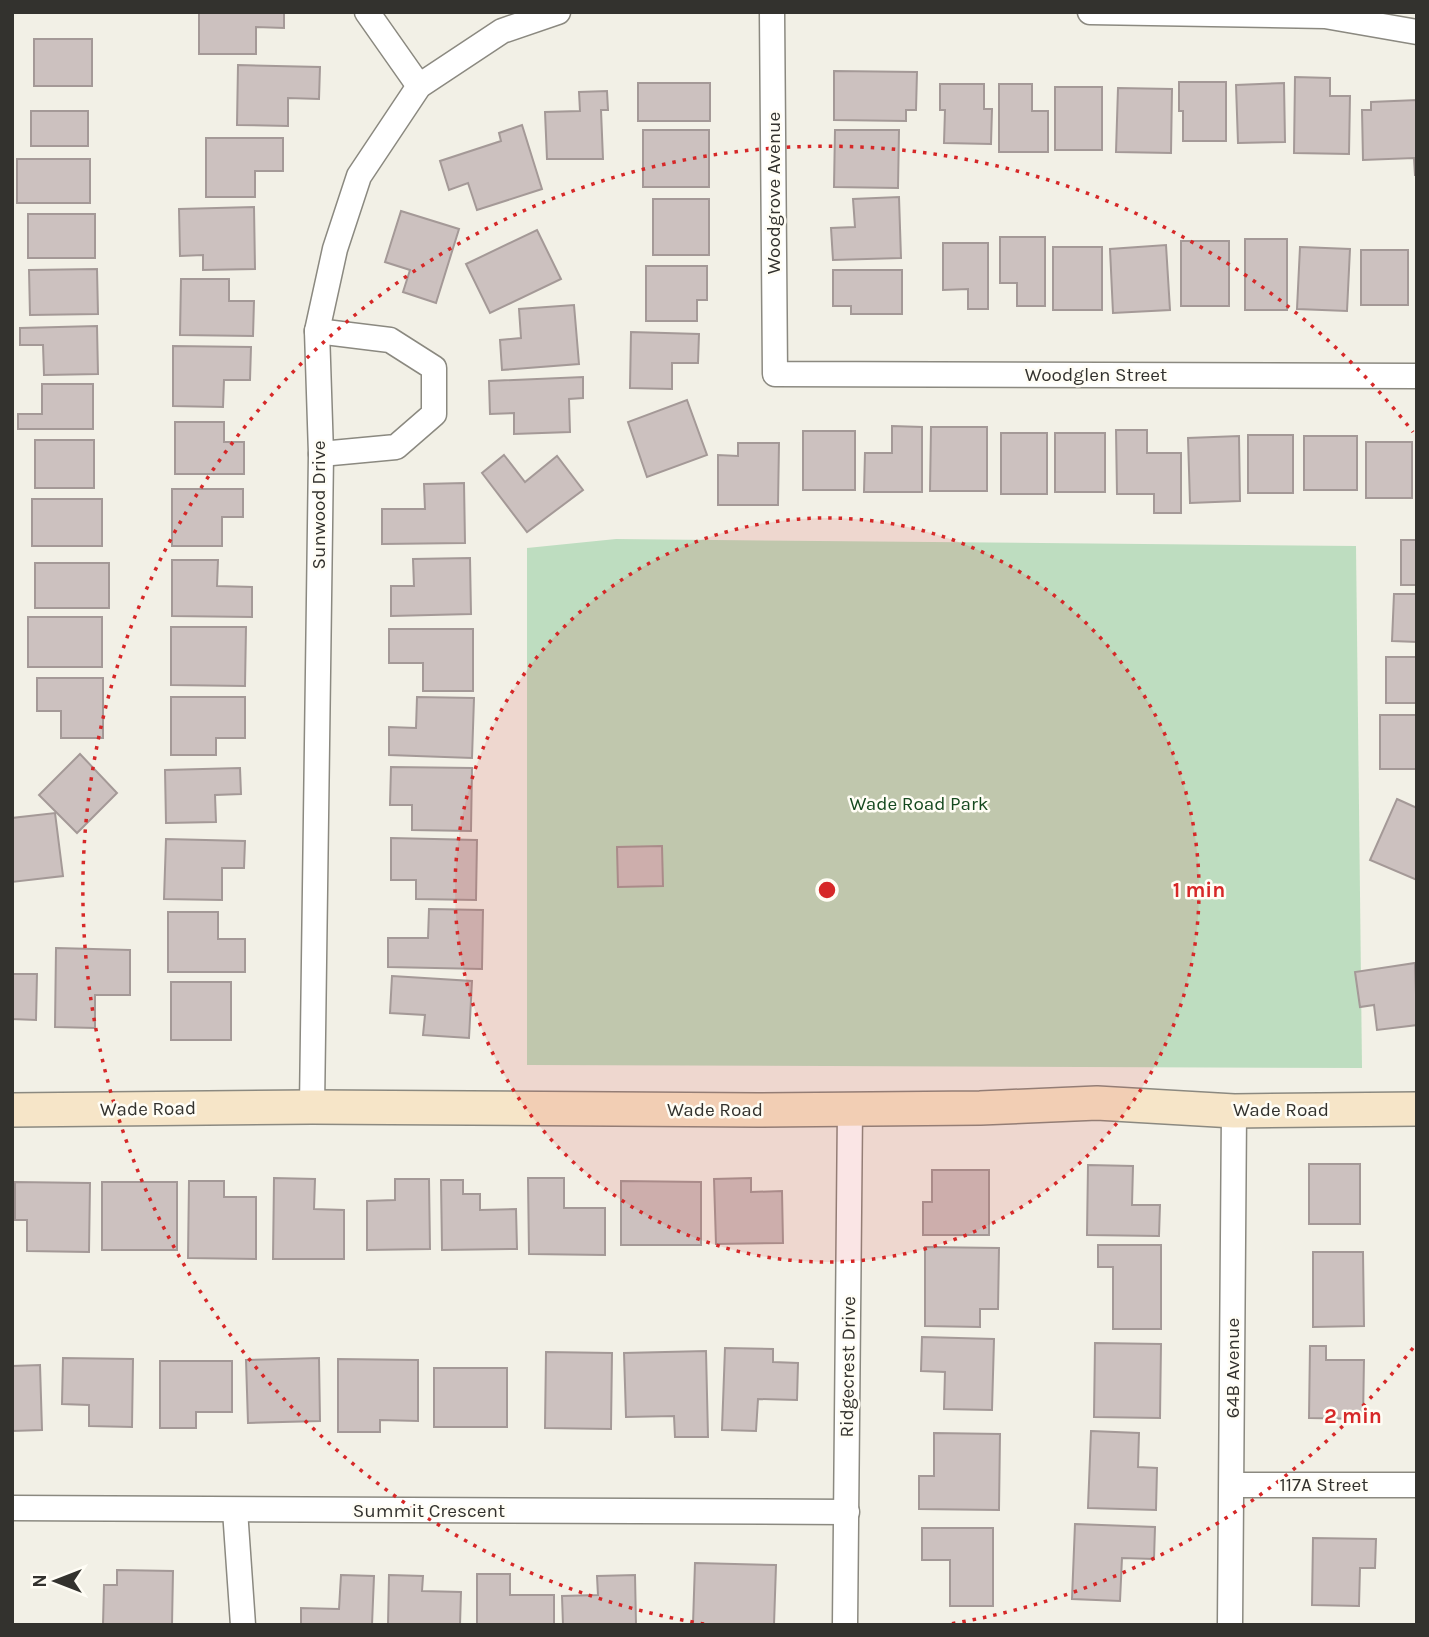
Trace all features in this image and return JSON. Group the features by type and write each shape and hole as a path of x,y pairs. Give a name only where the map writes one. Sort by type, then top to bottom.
{"street":[{"path":"367,12 419,86"},
{"name":"Sunwood Drive","path":"312,1107 321,454 317,331 335,249 359,176 419,86 502,31 558,12"},
{"name":"Woodgrove Avenue","path":"772,12 775,374"},
{"path":"1090,12 1325,16 1417,32"},
{"path":"317,331 390,340 434,368 434,414 396,447 321,454"},
{"name":"Woodglen Street","path":"775,374 1417,376"},
{"name":"Wade Road","path":"12,1110 312,1107 850,1109 980,1108 1097,1103 1234,1111 1417,1109"},
{"name":"Ridgecrest Drive","path":"845,1625 850,1109"},
{"name":"64B Avenue","path":"1230,1625 1234,1111"},
{"name":"117A Street","path":"1232,1485 1417,1485"},
{"name":"Summit Crescent","path":"12,1508 846,1512"},
{"path":"235,1510 243,1625"}],"green space":[{"name":"Wade Road Park","path":"616,539 1356,546 1362,1068 527,1065 527,548"}],"building":[{"path":"199,12 284,12 284,28 256,27 256,54 199,54"},
{"path":"34,39 92,39 92,86 34,86"},
{"path":"238,65 320,67 319,99 288,98 288,126 237,125"},
{"path":"834,71 917,72 916,110 906,110 906,121 834,120"},
{"path":"1295,77 1330,78 1330,96 1350,96 1349,154 1294,153"},
{"path":"1179,82 1226,82 1226,141 1183,141"},
{"path":"638,83 710,83 710,121 638,121"},
{"path":"1284,83 1285,142 1238,143 1236,85"},
{"path":"940,84 984,84 984,109 992,109 991,144 944,143 945,110 940,110"},
{"path":"999,84 1032,84 1032,111 1048,111 1048,152 999,152"},
{"path":"1055,87 1102,87 1102,150 1055,150"},
{"path":"1118,88 1172,89 1171,153 1116,152"},
{"path":"607,91 608,110 601,110 603,159 547,159 545,112 580,111 579,92"},
{"path":"1417,100 1417,175 1414,158 1363,160 1362,110 1371,110 1371,102"},
{"path":"31,111 88,111 88,146 31,146"},
{"path":"522,125 542,189 477,210 468,183 449,190 440,161 501,141 499,133"},
{"path":"643,130 709,130 709,187 643,187"},
{"path":"835,130 899,130 898,188 834,187"},
{"path":"206,138 283,138 283,171 255,171 255,197 206,197"},
{"path":"17,159 90,159 90,203 17,203"},
{"path":"899,197 901,258 833,260 831,228 855,227 853,199"},
{"path":"653,199 709,199 709,255 653,255"},
{"path":"254,207 255,269 203,270 203,255 180,256 179,209"},
{"path":"401,211 459,229 436,303 403,292 410,270 385,262"},
{"path":"28,214 95,214 95,258 28,258"},
{"path":"537,230 561,279 490,313 466,264"},
{"path":"1000,237 1045,237 1045,306 1017,306 1017,283 1000,283"},
{"path":"1245,239 1287,239 1287,310 1245,310"},
{"path":"1181,241 1229,241 1229,306 1181,306"},
{"path":"943,243 988,243 988,309 968,309 968,289 943,290"},
{"path":"1166,245 1170,310 1113,313 1110,249"},
{"path":"1053,247 1102,247 1102,310 1053,310"},
{"path":"1300,247 1350,249 1347,311 1297,309"},
{"path":"1361,250 1408,250 1408,305 1361,305"},
{"path":"646,266 707,266 707,300 697,300 697,321 646,321"},
{"path":"97,269 98,314 30,315 29,270"},
{"path":"833,270 902,270 902,314 851,314 851,306 833,306"},
{"path":"181,279 229,279 229,301 254,301 253,336 180,335"},
{"path":"574,305 579,364 502,370 500,340 521,338 519,309"},
{"path":"97,326 98,374 44,375 43,345 20,345 20,328"},
{"path":"631,332 699,334 698,363 672,363 672,389 630,388"},
{"path":"173,346 251,347 250,380 224,380 223,407 173,406"},
{"path":"583,377 583,398 569,399 570,432 514,434 514,413 490,414 489,381"},
{"path":"42,384 93,384 93,429 18,429 18,414 42,414"},
{"path":"687,400 707,455 647,477 628,422"},
{"path":"175,422 224,422 224,442 244,442 244,474 175,474"},
{"path":"892,426 922,427 922,492 864,492 865,453 892,453"},
{"path":"931,427 987,427 987,491 930,491"},
{"path":"1116,430 1147,430 1147,453 1181,453 1181,513 1154,513 1154,494 1117,494"},
{"path":"803,431 855,431 855,490 803,490"},
{"path":"1001,433 1047,433 1047,494 1001,494"},
{"path":"1055,433 1105,433 1105,492 1055,492"},
{"path":"1248,435 1293,435 1293,493 1248,493"},
{"path":"1239,436 1240,501 1190,503 1188,438"},
{"path":"1304,436 1357,436 1357,490 1304,490"},
{"path":"35,440 94,440 94,488 35,488"},
{"path":"1366,442 1412,442 1412,498 1366,498"},
{"path":"738,443 779,443 778,505 718,505 718,455 738,456"},
{"path":"504,455 525,482 557,456 583,490 527,532 482,473"},
{"path":"464,483 465,543 382,544 382,509 425,509 424,484"},
{"path":"172,489 243,489 243,517 222,517 222,546 172,546"},
{"path":"32,499 102,499 102,546 32,546"},
{"path":"1401,540 1417,540 1417,585 1401,585"},
{"path":"470,558 471,614 391,616 391,586 414,586 413,559"},
{"path":"172,560 218,560 217,586 252,587 252,617 172,616"},
{"path":"35,563 109,563 109,608 35,608"},
{"path":"1394,594 1417,594 1417,642 1392,641"},
{"path":"28,617 102,617 102,667 28,667"},
{"path":"171,627 246,627 245,686 171,685"},
{"path":"389,629 473,629 473,691 423,691 423,663 389,663"},
{"path":"1386,657 1417,657 1417,703 1386,703"},
{"path":"37,678 103,678 103,738 61,738 61,711 37,711"},
{"path":"171,697 245,697 245,738 216,738 216,755 171,755"},
{"path":"417,697 474,698 472,758 389,755 389,727 416,728"},
{"path":"1380,715 1417,715 1417,769 1380,769"},
{"path":"80,754 117,793 77,833 39,795"},
{"path":"391,767 472,768 471,831 412,830 412,805 390,805"},
{"path":"240,768 241,794 215,795 216,822 166,823 165,770"},
{"path":"1397,799 1417,808 1417,880 1370,860"},
{"path":"55,813 63,876 12,882 12,818"},
{"path":"391,838 477,840 476,900 416,899 416,880 391,880"},
{"path":"166,839 245,841 244,868 222,868 222,900 164,899"},
{"path":"662,846 663,886 618,887 617,847"},
{"path":"429,909 483,910 482,969 388,967 388,938 428,938"},
{"path":"168,912 218,912 218,939 245,939 245,972 168,972"},
{"path":"56,948 130,950 130,995 95,995 95,1028 55,1027"},
{"path":"1415,963 1417,1025 1377,1030 1374,1005 1360,1007 1355,972"},
{"path":"12,974 37,974 36,1020 12,1019"},
{"path":"392,976 472,981 469,1038 423,1035 425,1015 390,1013"},
{"path":"171,982 231,982 231,1040 171,1040"},
{"path":"1309,1164 1360,1164 1360,1224 1309,1224"},
{"path":"1088,1165 1133,1166 1132,1205 1160,1205 1159,1236 1087,1235"},
{"path":"932,1170 989,1170 989,1235 923,1235 923,1202 932,1202"},
{"path":"274,1178 315,1179 314,1209 344,1210 344,1259 273,1259"},
{"path":"528,1178 564,1178 564,1208 605,1208 605,1255 529,1254"},
{"path":"751,1178 751,1192 782,1191 783,1243 716,1244 714,1179"},
{"path":"395,1179 429,1179 430,1249 367,1250 367,1201 395,1200"},
{"path":"441,1180 463,1180 463,1194 480,1194 480,1210 516,1209 517,1249 442,1250"},
{"path":"189,1181 224,1181 224,1197 256,1197 256,1259 188,1258"},
{"path":"621,1181 701,1182 701,1245 621,1245"},
{"path":"15,1182 90,1183 89,1252 27,1251 27,1220 15,1220"},
{"path":"102,1182 177,1182 177,1250 102,1250"},
{"path":"1098,1245 1161,1245 1161,1329 1113,1329 1113,1267 1098,1267"},
{"path":"925,1247 999,1248 998,1309 980,1309 980,1327 925,1326"},
{"path":"1313,1252 1363,1252 1364,1326 1313,1327"},
{"path":"922,1337 994,1339 992,1410 944,1409 945,1372 921,1371"},
{"path":"1095,1343 1161,1344 1160,1418 1094,1417"},
{"path":"1310,1346 1326,1346 1326,1360 1364,1360 1363,1419 1309,1418"},
{"path":"725,1348 773,1349 773,1362 798,1363 797,1400 758,1399 756,1431 722,1430"},
{"path":"706,1351 708,1437 675,1437 674,1416 626,1417 624,1353"},
{"path":"546,1352 612,1353 611,1429 545,1428"},
{"path":"63,1358 133,1359 132,1427 89,1426 89,1405 62,1404"},
{"path":"319,1358 320,1421 248,1423 246,1360"},
{"path":"338,1359 418,1360 418,1421 380,1420 380,1432 338,1432"},
{"path":"160,1361 232,1361 232,1412 196,1412 196,1428 160,1428"},
{"path":"40,1365 42,1430 12,1431 12,1366"},
{"path":"434,1368 507,1368 507,1427 434,1427"},
{"path":"1091,1431 1139,1433 1138,1467 1157,1468 1156,1510 1088,1508"},
{"path":"934,1433 1000,1434 999,1510 919,1509 919,1476 934,1476"},
{"path":"1075,1524 1155,1527 1154,1559 1122,1558 1120,1601 1072,1599"},
{"path":"922,1528 993,1528 993,1606 950,1606 950,1560 922,1560"},
{"path":"1313,1538 1376,1539 1375,1568 1360,1568 1359,1606 1312,1605"},
{"path":"695,1563 776,1565 774,1625 693,1624"},
{"path":"117,1570 173,1571 172,1625 103,1625 104,1585 117,1585"},
{"path":"477,1574 510,1574 510,1595 554,1595 554,1625 477,1625"},
{"path":"341,1575 374,1576 372,1625 301,1625 301,1608 339,1609"},
{"path":"389,1575 423,1576 422,1591 461,1592 460,1625 388,1625"},
{"path":"635,1575 636,1625 563,1625 562,1596 598,1595 597,1576"}]}
